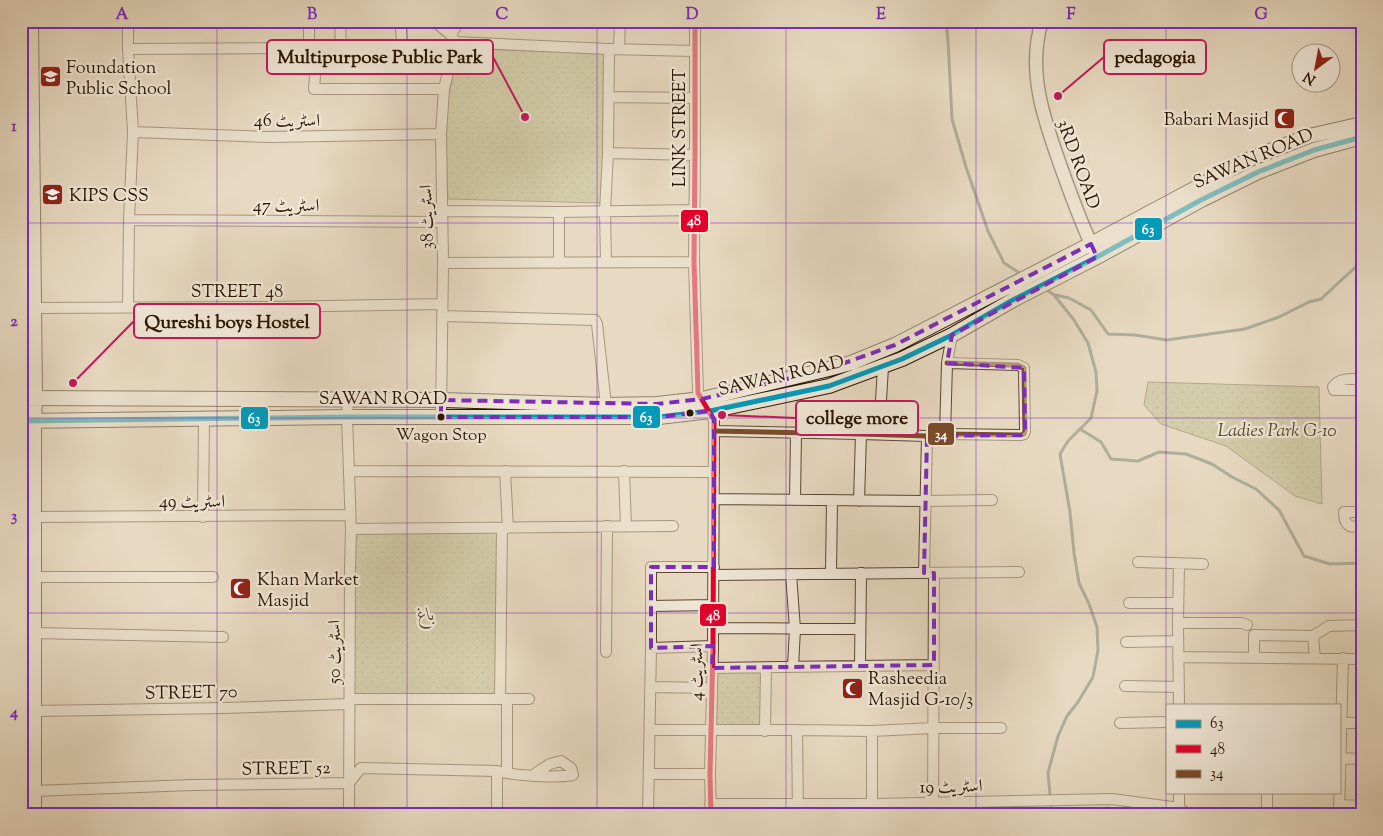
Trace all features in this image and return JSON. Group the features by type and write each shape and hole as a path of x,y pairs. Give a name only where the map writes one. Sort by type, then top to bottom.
{"main road":[{"path":"31,21 33,308 28,420 34,518 34,815"},
{"name":"SAWAN ROAD","path":"28,399 442,400 606,405 706,405 829,386 883,367 952,335 1252,158 1309,136 1362,124"},
{"name":"SAWAN ROAD","path":"28,420 659,417 851,363 895,345 982,300 1094,250 1258,172 1314,150 1362,138"}],"street":[{"path":"128,21 133,132 128,308"},
{"path":"309,21 309,48 316,62 314,89 444,89"},
{"path":"340,21 341,48 402,50 400,21"},
{"path":"434,21 453,39 614,49 694,51"},
{"name":"اسٹریٹ 38","path":"441,417 443,216 441,134 444,89 453,39 459,21"},
{"path":"606,262 605,211 609,97 614,49 620,21"},
{"name":"LINK STREET","path":"694,21 696,155 694,262 698,393 706,405"},
{"name":"3RD ROAD","path":"1042,21 1036,51 1040,101 1054,149 1094,250"},
{"path":"128,49 309,48"},
{"path":"609,97 694,98"},
{"name":"اسٹریٹ 46","path":"133,132 270,137 441,134"},
{"path":"608,153 696,155"},
{"name":"اسٹریٹ 47","path":"129,220 443,216 695,210"},
{"path":"559,212 559,263"},
{"path":"443,263 694,262"},
{"name":"STREET 48","path":"33,308 442,304"},
{"path":"442,316 595,320 606,405"},
{"path":"945,434 947,363 952,335"},
{"path":"714,431 927,436 945,434 1021,436 1024,434 1024,368 1018,365 947,363"},
{"path":"880,434 883,367"},
{"path":"1362,380 1340,381 1335,383 1333,387 1334,390 1362,390"},
{"name":"اسٹریٹ 50","path":"348,400 351,529 349,815"},
{"name":"اسٹریٹ 4","path":"706,405 714,420 714,606 710,729 711,815"},
{"path":"203,517 204,418"},
{"path":"795,500 796,432"},
{"path":"859,500 861,434"},
{"path":"927,436 926,501 934,665 933,815"},
{"path":"349,471 714,472"},
{"path":"497,815 502,772 504,699 502,614 505,471"},
{"path":"624,471 626,526"},
{"path":"714,499 992,500"},
{"path":"831,574 832,500"},
{"path":"1362,512 1344,512 1344,519 1350,526 1358,527 1362,525"},
{"name":"اسٹریٹ 49","path":"34,518 350,515"},
{"path":"606,652 608,526"},
{"path":"351,529 673,526"},
{"path":"1138,562 1203,564"},
{"path":"1179,563 1179,704"},
{"path":"648,815 651,567 791,574 1018,572"},
{"path":"860,666 861,573"},
{"path":"791,574 794,629 793,667"},
{"path":"34,577 213,577"},
{"path":"1129,603 1178,603"},
{"path":"651,606 714,606"},
{"path":"1178,623 1242,623 1247,625"},
{"path":"1254,658 1254,635 1313,636 1329,626 1362,625"},
{"path":"713,628 860,629"},
{"path":"34,634 224,637"},
{"path":"1313,636 1315,658"},
{"path":"1126,642 1178,641"},
{"path":"651,648 713,646"},
{"path":"1178,657 1362,659"},
{"path":"1343,658 1340,758 1362,759"},
{"path":"712,668 934,665"},
{"path":"765,731 766,668"},
{"path":"1125,686 1179,686"},
{"path":"651,687 712,688"},
{"name":"STREET 70","path":"34,712 226,708 350,702 529,700"},
{"path":"1120,723 1166,722"},
{"path":"1340,728 1362,723"},
{"path":"650,730 872,731 933,728 1000,728"},
{"path":"797,730 798,815"},
{"path":"872,731 872,815"},
{"name":"STREET 52","path":"34,791 192,785 349,783 361,768 502,772 563,777 573,775 571,768 561,761 550,764 536,773"},
{"path":"649,774 710,774"},
{"path":"1179,794 1179,808"},
{"path":"1267,794 1267,815"},
{"path":"1339,794 1339,810 1362,806"},
{"name":"اسٹریٹ 19","path":"710,804 872,804 1112,799 1179,808 1189,815"}],"highlighted area":[{"path":"1091,244 1097,257 952,335 947,363 1024,368 1025,431 1021,435 927,436 924,573 934,573 934,665 712,668 713,646 651,648 651,567 714,567 714,420 710,411 659,417 441,417 441,400 657,404 702,399 825,370 895,345"}],"green space":[{"path":"460,49 604,52 602,203 448,199 445,133 456,56"},
{"name":"Ladies Park G-10","path":"1148,382 1319,387 1322,504 1295,496 1226,446 1161,424 1144,405"},
{"name":"باغ","path":"499,531 497,697 354,695 355,533"},
{"path":"714,669 763,671 764,728 713,728"},
{"path":"1105,807 1168,813 1173,815 1109,815"}],"waterway":[{"path":"946,21 952,119 966,167 988,231 1004,263 1021,274"},
{"path":"1055,295 1069,298 1091,310 1108,334 1135,335 1167,340 1245,329 1279,317 1309,302 1321,299 1362,261"},
{"path":"1044,288 1054,295 1074,320 1088,343 1096,372 1097,391 1091,418 1068,441 1060,454 1079,583 1097,627 1098,650 1093,677 1067,716 1058,736 1048,773 1052,815"},
{"path":"1080,429 1101,442 1111,459 1138,461 1159,452 1186,454 1212,464 1256,489 1279,510 1304,556 1330,564 1362,563"}],"transit line":[{"name":"48","path":"695,21 694,262 698,393 714,420 711,815"},
{"name":"63","path":"21,421 347,417 659,417 710,411 829,386 902,359 952,335 1013,300 1201,200 1258,172 1314,150 1362,137"},
{"name":"34","path":"714,431 927,436 945,434 1024,434 1024,368 1018,365 947,363"}],"place":[{"name":"Foundation Public School","path":"50,77"},
{"name":"pedagogia","path":"1058,96"},
{"name":"Multipurpose Public Park","path":"525,117"},
{"name":"Babari Masjid","path":"1285,119"},
{"name":"KIPS CSS","path":"53,195"},
{"name":"Qureshi boys Hostel","path":"73,383"},
{"name":"college more","path":"722,415"},
{"name":"Wagon Stop","path":"441,417"},
{"name":"Khan Market Masjid","path":"241,589"},
{"name":"Rasheedia Masjid G-10/3","path":"852,688"}]}
